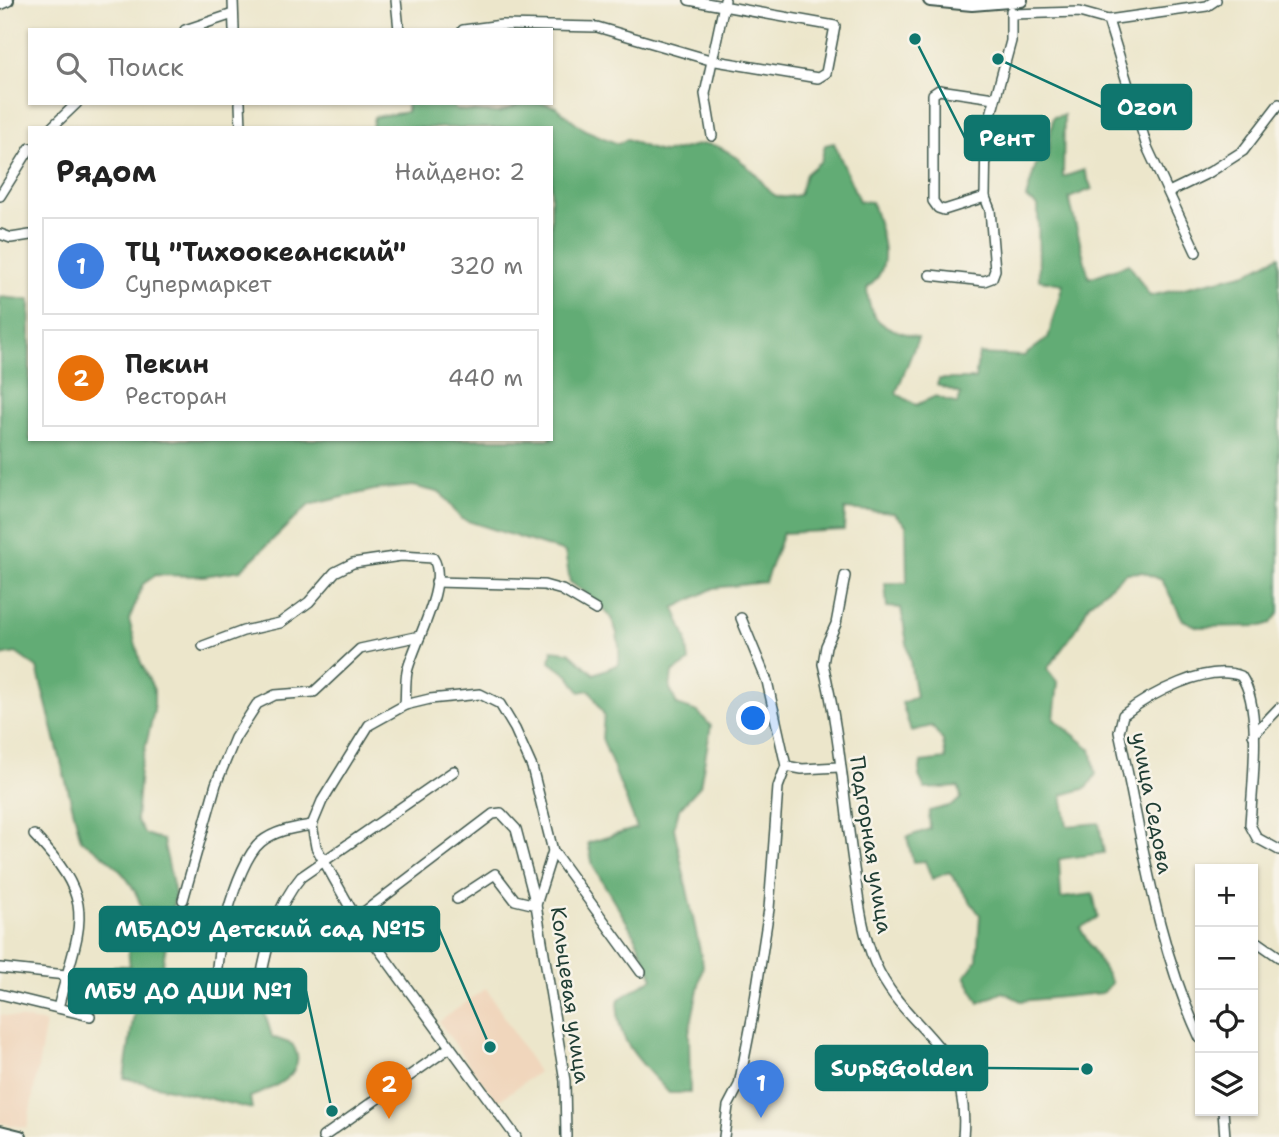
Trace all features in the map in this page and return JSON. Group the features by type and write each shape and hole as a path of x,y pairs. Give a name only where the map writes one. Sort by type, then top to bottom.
{"main road":[{"path":"0,3 7,0"},
{"path":"930,0 1014,5"},
{"path":"0,1132 20,1137"}],"street":[{"path":"233,0 234,28"},
{"path":"396,0 398,28"},
{"path":"479,28 502,25 597,27 710,60 818,78 826,73 835,26 724,3 689,0"},
{"path":"930,275 984,281 992,278 995,258 990,210 985,197 986,133 1011,41 1014,5 1079,12 1108,20 1207,6 1216,0"},
{"path":"712,136 705,94 724,3"},
{"path":"191,28 233,14"},
{"path":"1108,20 1147,147 1196,252"},
{"path":"985,197 944,210 938,208 933,201 933,94 939,90 994,98"},
{"path":"1169,192 1210,172 1243,150 1279,104"},
{"path":"57,126 75,105"},
{"path":"240,105 242,126"},
{"path":"0,195 28,151"},
{"path":"0,234 11,239 28,235"},
{"path":"203,646 243,631 280,623 309,603 335,572 353,563 401,556 433,558 436,582 407,673 405,705"},
{"name":"Подгорная улица","path":"845,576 836,624 826,646 823,664 866,937 889,989 939,1044 955,1073 965,1110 962,1137"},
{"path":"436,582 544,585 562,590 596,610"},
{"path":"724,1137 727,1106 739,1085 754,1003 769,909 778,786 786,766 767,681 741,618"},
{"path":"183,900 216,784 235,738 257,704 275,695 314,692 360,649 420,636"},
{"name":"улица Седова","path":"1195,1027 1183,1001 1170,960 1149,878 1119,722 1132,708 1198,675 1232,673 1241,676 1248,687 1253,735 1251,825 1257,838 1279,850"},
{"name":"Кольцевая улица","path":"312,825 322,801 369,725 405,705 480,694 500,704 532,767 552,851 536,905 565,1081 566,1137"},
{"path":"1253,735 1279,709"},
{"path":"786,766 802,769 839,766"},
{"path":"260,982 269,938 283,898 300,877 454,771"},
{"path":"356,918 494,814 501,813 516,829 536,905 515,900 495,874 457,899"},
{"path":"217,996 219,948 237,884 253,850 276,833 312,825 316,847 356,918 516,1137"},
{"path":"34,835 55,857 80,901 82,918 58,1008"},
{"path":"552,851 641,972"},
{"path":"1259,943 1279,957"},
{"path":"0,968 66,975"},
{"path":"0,994 90,1016"},
{"path":"323,1137 449,1048"},
{"path":"1223,1116 1225,1137"}],"shaded area":[{"path":"486,988 538,1072 497,1102 439,1022"},
{"path":"0,1015 46,1023 27,1128 0,1123"}],"green space":[{"path":"407,105 452,105 456,110 499,113 517,105 550,105 585,130 618,144 627,139 663,152 714,145 737,158 771,192 781,197 799,195 806,174 821,161 825,145 834,143 859,201 872,202 882,237 882,270 867,288 871,310 881,323 918,338 896,393 916,405 936,396 957,404 961,394 937,385 939,379 975,379 979,354 1024,356 1048,338 1063,284 1039,280 1038,206 1026,198 1036,164 1047,160 1053,117 1064,115 1063,177 1084,170 1092,189 1069,198 1089,278 1129,264 1150,296 1247,273 1279,256 1279,613 1271,623 1262,626 1198,627 1183,620 1162,580 1143,572 1126,573 1089,604 1076,630 1047,669 1058,683 1054,719 1091,749 1096,774 1087,788 1062,795 1067,826 1099,823 1104,853 1059,859 1061,898 1093,894 1098,917 1080,928 1112,983 1102,993 1021,1001 1003,992 979,1003 965,976 977,960 980,915 949,872 932,879 925,861 913,862 907,837 930,829 929,811 953,805 961,798 959,787 925,789 919,776 921,762 946,759 943,741 932,726 911,731 902,703 916,697 901,608 887,607 885,583 907,583 906,525 894,513 845,509 844,530 783,533 765,582 714,588 674,608 686,638 689,662 672,673 670,689 677,705 698,712 711,726 700,786 679,809 674,828 703,965 689,1033 690,1093 669,1093 632,1051 620,1027 619,999 653,978 634,934 593,866 588,843 637,828 602,738 604,715 590,690 580,692 569,676 550,662 552,650 569,652 594,674 619,664 618,635 614,624 602,607 570,582 565,552 461,519 441,493 413,486 374,490 309,505 241,570 204,576 156,575 143,584 129,620 141,663 154,690 154,711 140,770 136,820 145,834 163,840 175,894 163,963 171,987 198,1001 264,1010 272,1037 292,1044 297,1054 297,1064 286,1079 250,1097 252,1109 124,1078 135,1007 110,996 114,966 130,966 127,941 143,922 142,909 123,874 103,855 81,840 37,668 16,653 0,656 0,297 28,300 28,441 553,441 553,126 372,126 374,117 407,112"}],"place":[{"name":"Рент","path":"915,39"},
{"name":"Ozon","path":"998,59"},
{"name":"МБДОУ Детский сад №15","path":"490,1047"},
{"name":"Sup&Golden","path":"1087,1069"},
{"name":"МБУ ДО ДШИ №1","path":"332,1111"},
{"name":"ТЦ \"Тихоокеанский\"","path":"761,1118"},
{"name":"Пекин","path":"389,1119"}]}
